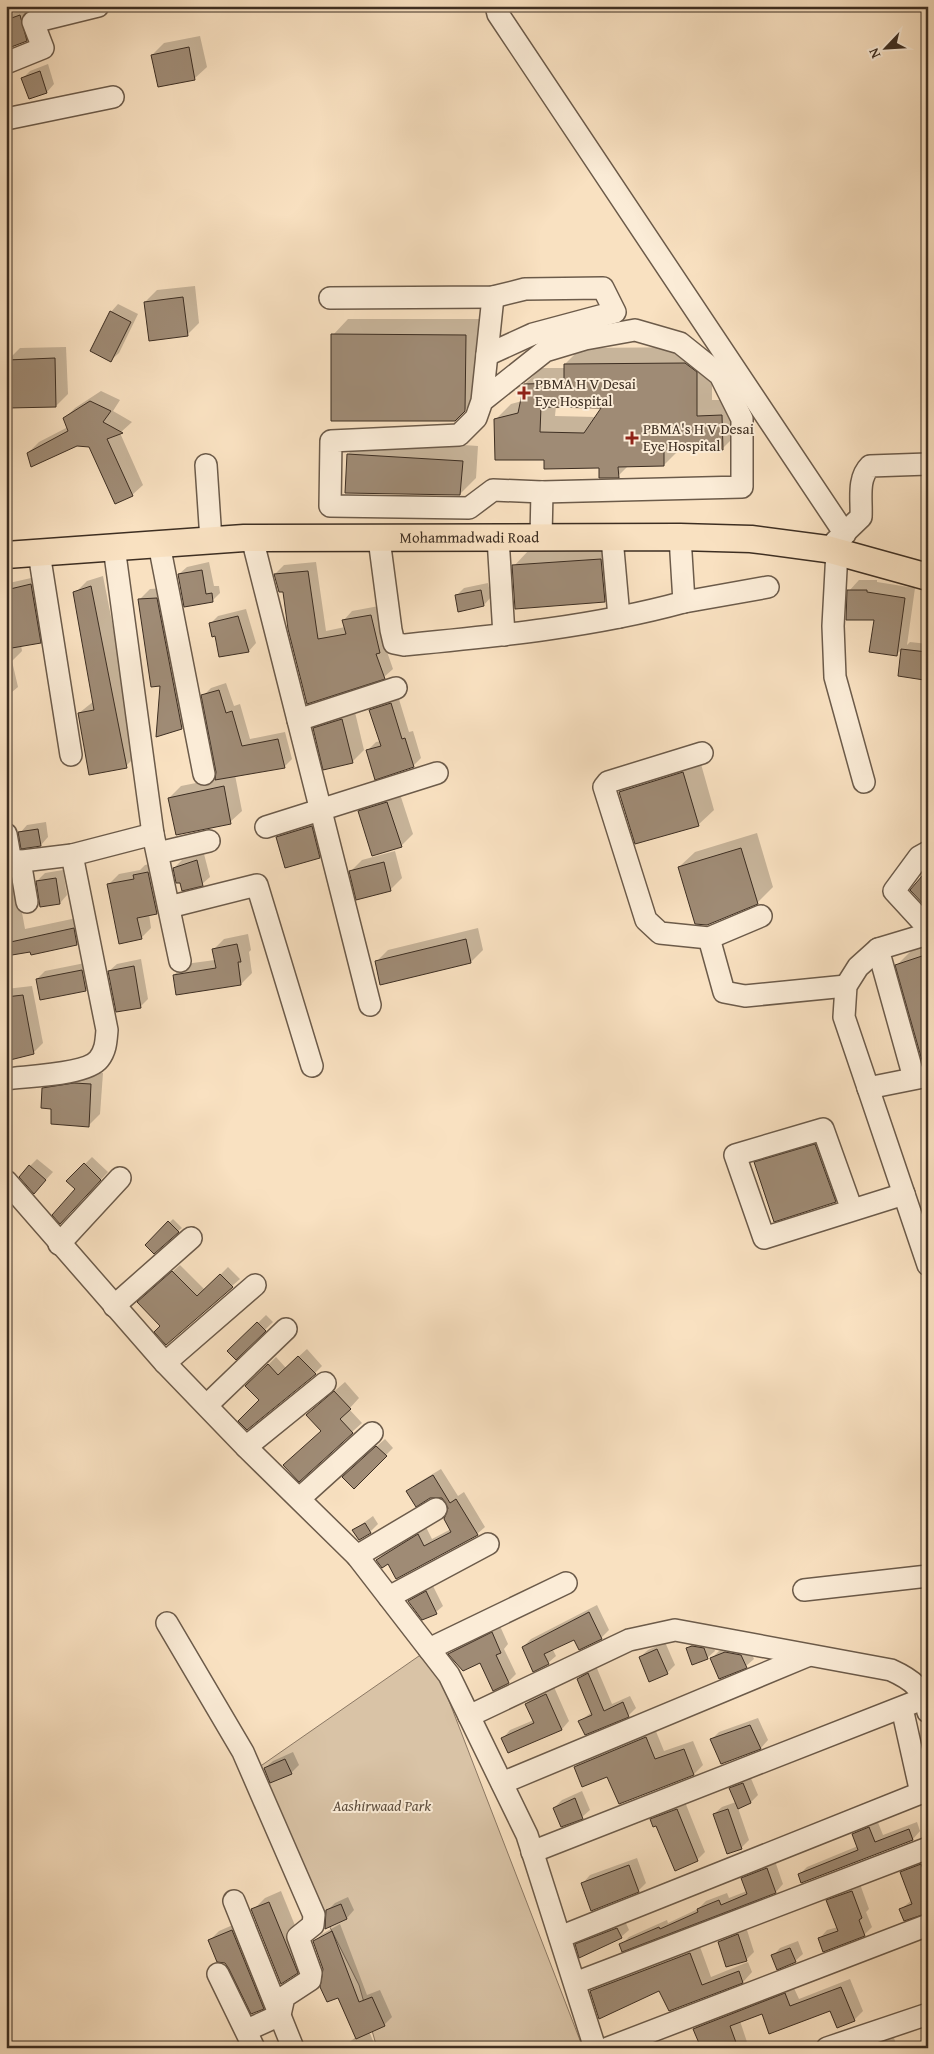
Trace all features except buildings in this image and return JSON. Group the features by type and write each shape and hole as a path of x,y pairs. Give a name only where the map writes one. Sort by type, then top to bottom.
{"main road":[{"name":"Mohammadwadi Road","path":"6,555 252,538 751,538 836,545 928,577"}],"street":[{"path":"6,63 43,48 32,14 98,6"},
{"path":"496,6 498,14 836,545 833,626 836,677 864,782"},
{"path":"6,119 113,97"},
{"path":"330,298 493,297 525,289 603,288 615,312 533,334 487,355"},
{"path":"331,538 331,441 459,435 476,418 482,400 493,297"},
{"path":"330,506 468,508 493,490 542,492 742,488 742,419 720,375 680,343 635,330 585,339 545,351 482,400"},
{"path":"836,545 861,517 861,481 863,473 870,466 928,464"},
{"path":"206,466 211,540"},
{"path":"541,537 542,492"},
{"path":"680,537 684,602"},
{"path":"252,538 370,1005"},
{"path":"498,538 504,635"},
{"path":"612,538 618,618"},
{"path":"379,539 394,643 404,645 504,635 618,618 684,602 768,587"},
{"path":"159,544 204,774"},
{"path":"114,547 156,844 180,960"},
{"path":"39,553 72,755"},
{"path":"298,720 396,688"},
{"path":"702,753 608,782 604,787 646,920 660,933 710,942 761,916"},
{"path":"266,828 437,773"},
{"path":"6,834 12,862 27,902"},
{"path":"12,862 156,844 209,841"},
{"path":"928,852 919,857 894,891 928,928"},
{"path":"6,1079 83,1069 98,1061 106,1048 107,1030 72,855"},
{"path":"169,907 257,885 312,1066"},
{"path":"928,934 878,949 858,967 846,986 844,1017 928,1266"},
{"path":"710,942 724,992 745,996 846,986"},
{"path":"868,1088 921,1077 878,949"},
{"path":"852,1210 823,1129 735,1155 764,1238 904,1194"},
{"path":"59,1244 120,1178"},
{"path":"6,1181 59,1244 165,1363 246,1447 300,1498 356,1556 449,1676 527,1835 595,2048"},
{"path":"114,1306 190,1238"},
{"path":"165,1363 256,1285"},
{"path":"207,1405 286,1329"},
{"path":"246,1447 325,1383"},
{"path":"300,1498 372,1433"},
{"path":"356,1556 436,1509"},
{"path":"388,1597 488,1544"},
{"path":"804,1590 928,1576"},
{"path":"429,1649 566,1583"},
{"path":"167,1623 243,1752 314,1915 313,1925 298,1937 311,1973 310,1980 284,1997 280,2015 250,2039 218,1974"},
{"path":"469,1716 629,1640 675,1630 807,1656 891,1670 911,1679 927,1696 532,1852"},
{"path":"502,1784 807,1656"},
{"path":"560,1936 924,1792 904,1717"},
{"path":"575,1983 928,1848"},
{"path":"234,1901 293,2048"},
{"path":"608,2048 928,1925"},
{"path":"827,2048 928,2014"}],"green space":[{"name":"Aashirwaad Park","path":"429,1649 583,2048 377,2048 359,1985 252,1772"}],"place":[{"name":"PBMA H V Desai Eye Hospital","path":"524,393"},
{"name":"PBMA's H V Desai Eye Hospital","path":"632,438"}]}
